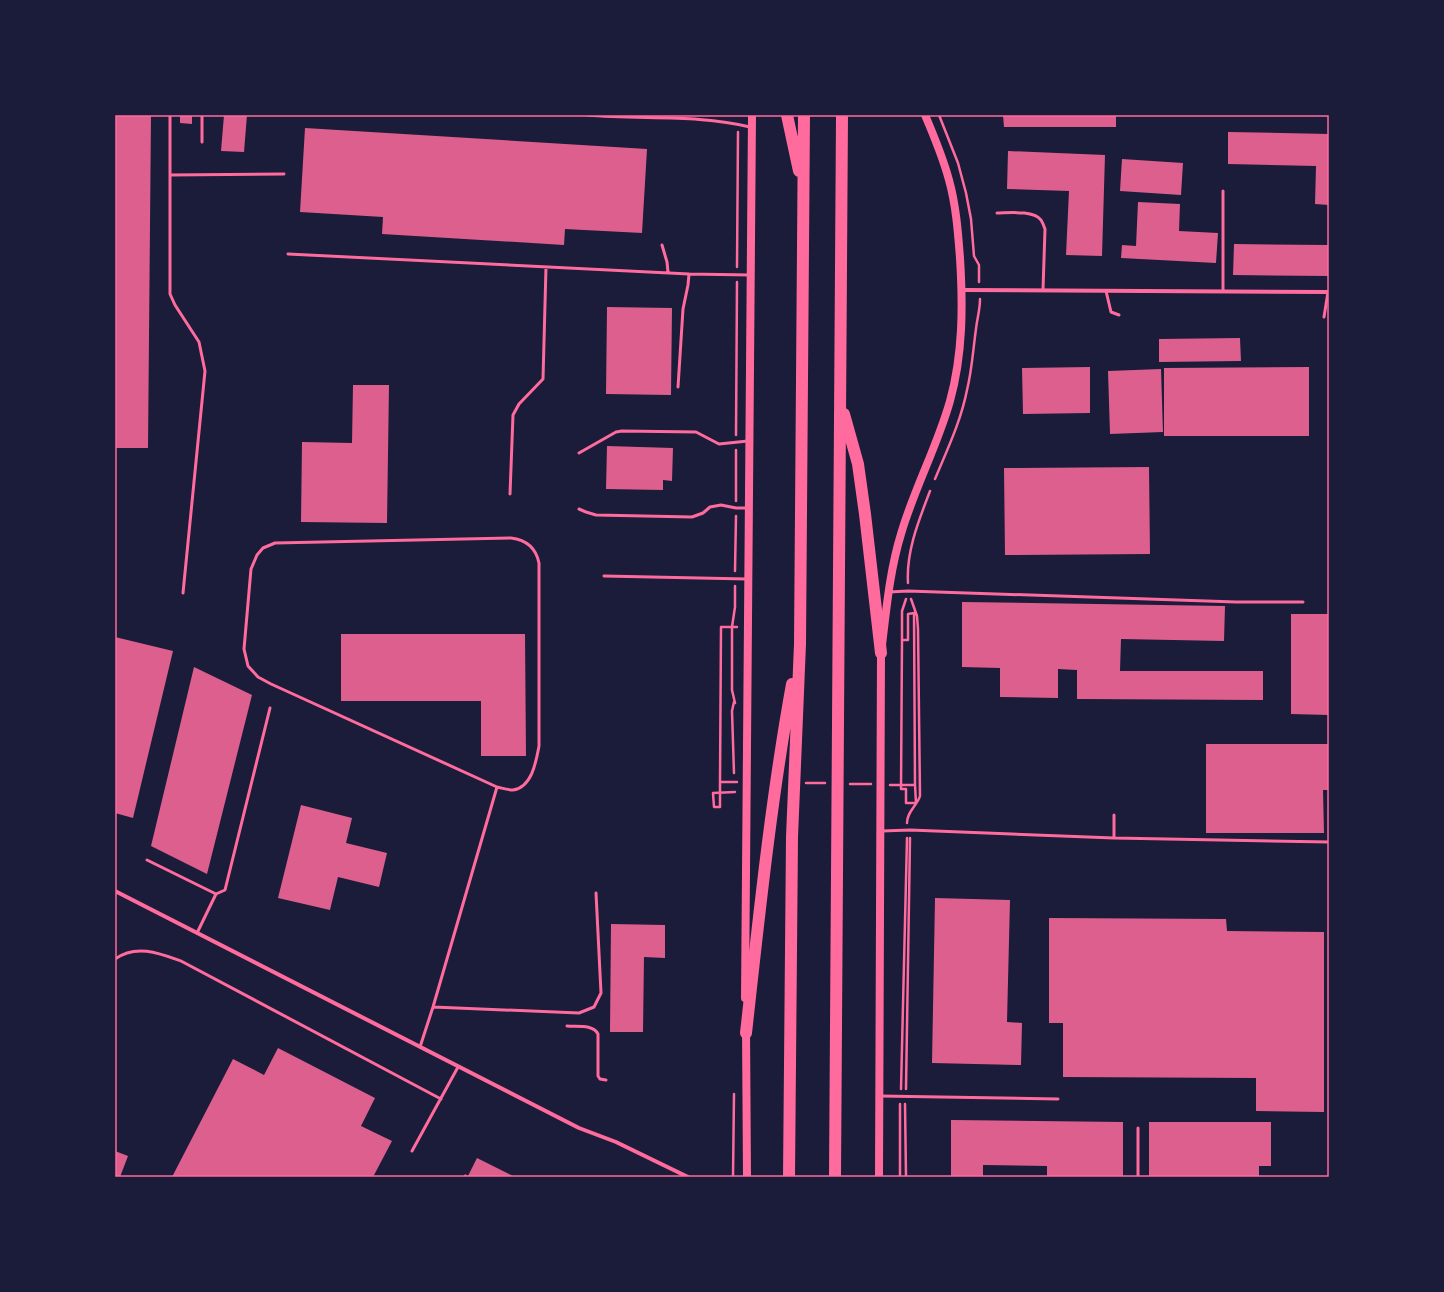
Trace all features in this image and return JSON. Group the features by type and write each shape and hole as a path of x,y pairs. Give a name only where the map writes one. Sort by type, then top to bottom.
{"highway":[{"path":"787,115 804,188"},
{"path":"789,1177 792,837 800,644 804,115"},
{"path":"835,1177 842,115"},
{"path":"840,401 858,464 866,514 881,653"},
{"path":"746,1033 773,805 784,726 800,644"}],"main road":[{"path":"747,1177 745,992 752,115"},
{"path":"879,1177 881,653 896,551 906,517 943,422 955,380 961,343 962,290 958,233 950,181 925,115"}],"street":[{"path":"962,290 1329,292"},
{"path":"115,891 579,1128 616,1142 688,1177"}],"lane":[{"path":"170,115 170,294 175,305 199,342 205,371 183,593"},
{"path":"202,115 202,142"},
{"path":"587,115 680,119 738,124 752,127"},
{"path":"170,175 284,174"},
{"path":"1223,191 1223,291"},
{"path":"997,213 1027,213 1037,216 1042,221 1045,229 1043,290"},
{"path":"662,245 668,272"},
{"path":"288,254 689,274 751,275"},
{"path":"510,494 513,415 519,404 543,379 546,267"},
{"path":"678,387 682,309 689,274"},
{"path":"1106,291 1111,312 1119,315"},
{"path":"1324,317 1329,292"},
{"path":"579,453 616,432 622,431 696,432 719,444 749,440"},
{"path":"579,509 596,515 692,517 702,513 710,507 726,505 736,508 749,508"},
{"path":"511,538 525,542 531,546 535,551 539,563 538,746 534,768 525,785 512,790 497,787 258,677 248,666 244,650 251,569 257,555 263,548 275,543 511,538"},
{"path":"604,576 735,580 748,579"},
{"path":"889,592 908,591 1228,602 1303,602"},
{"path":"197,933 216,894 225,890 270,708"},
{"path":"420,1047 497,787"},
{"path":"1114,815 1114,838"},
{"path":"880,832 908,830 1114,838 1329,842"},
{"path":"147,860 216,894"},
{"path":"433,1007 579,1013 594,1007 601,993 596,893"},
{"path":"115,959 133,951 148,950 181,961 441,1099"},
{"path":"567,1026 588,1027 596,1030 598,1034 598,1076 606,1080"},
{"path":"412,1151 458,1067"},
{"path":"880,1096 1058,1099"},
{"path":"1138,1128 1138,1177"}],"path":[{"path":"735,607 738,124"},
{"path":"908,591 902,611 901,789 906,789 906,803 916,803 915,785"},
{"path":"906,1177 905,1097 908,815 917,803 920,796 917,616 908,591"},
{"path":"721,640 721,627 737,627"},
{"path":"902,640 908,640 908,635"},
{"path":"720,782 720,788 720,794 720,807 714,807 714,793 721,792 735,792"},
{"path":"900,1177 900,1097 908,830"}],"building":[{"path":"115,115 151,115 148,448 115,448"},
{"path":"180,115 192,115 192,124 180,123"},
{"path":"224,115 247,115 244,152 221,151"},
{"path":"1003,115 1116,115 1116,127 1004,127"},
{"path":"305,128 647,149 642,233 565,229 564,245 382,234 383,217 300,212"},
{"path":"1228,132 1329,134 1329,205 1315,204 1316,166 1228,164"},
{"path":"1008,151 1105,155 1102,256 1066,255 1069,191 1007,189"},
{"path":"1122,159 1183,163 1181,195 1120,191"},
{"path":"1138,202 1180,204 1179,231 1218,233 1216,263 1121,258 1122,245 1136,246"},
{"path":"1234,244 1329,245 1329,276 1233,275"},
{"path":"607,307 672,308 671,395 606,394"},
{"path":"1240,338 1241,361 1159,362 1159,339"},
{"path":"1090,367 1090,413 1023,414 1022,368"},
{"path":"1309,367 1309,436 1164,436 1164,368"},
{"path":"1161,369 1163,432 1110,434 1108,371"},
{"path":"353,385 389,385 387,523 301,522 302,442 352,443"},
{"path":"607,446 673,448 672,481 663,480 663,490 606,489"},
{"path":"1149,467 1150,554 1005,555 1004,468"},
{"path":"962,602 1225,606 1224,641 1121,639 1120,671 1263,671 1263,700 1077,699 1077,670 1058,669 1058,698 1000,697 1000,668 962,667"},
{"path":"1291,614 1329,614 1329,715 1291,714"},
{"path":"341,634 525,634 526,756 481,756 481,701 341,701"},
{"path":"115,637 173,651 133,818 115,813"},
{"path":"194,667 252,695 207,874 151,846"},
{"path":"1206,744 1329,744 1329,790 1323,790 1324,833 1206,833"},
{"path":"301,805 352,818 346,843 387,853 379,887 338,877 330,910 278,898"},
{"path":"935,898 1010,900 1007,1022 1022,1023 1021,1065 932,1063"},
{"path":"1049,918 1226,919 1227,931 1324,932 1324,1112 1256,1111 1256,1078 1063,1077 1063,1023 1049,1023"},
{"path":"611,924 665,925 665,958 644,957 643,1032 610,1032"},
{"path":"278,1048 375,1098 361,1126 392,1141 373,1177 172,1177 233,1059 264,1075"},
{"path":"951,1120 1123,1122 1123,1177 1047,1177 1047,1166 983,1165 983,1177 951,1177"},
{"path":"1149,1122 1271,1122 1271,1166 1259,1166 1259,1177 1149,1177"},
{"path":"115,1151 128,1156 120,1177 115,1177"},
{"path":"477,1158 515,1177 463,1177 465,1174 468,1176"}]}
